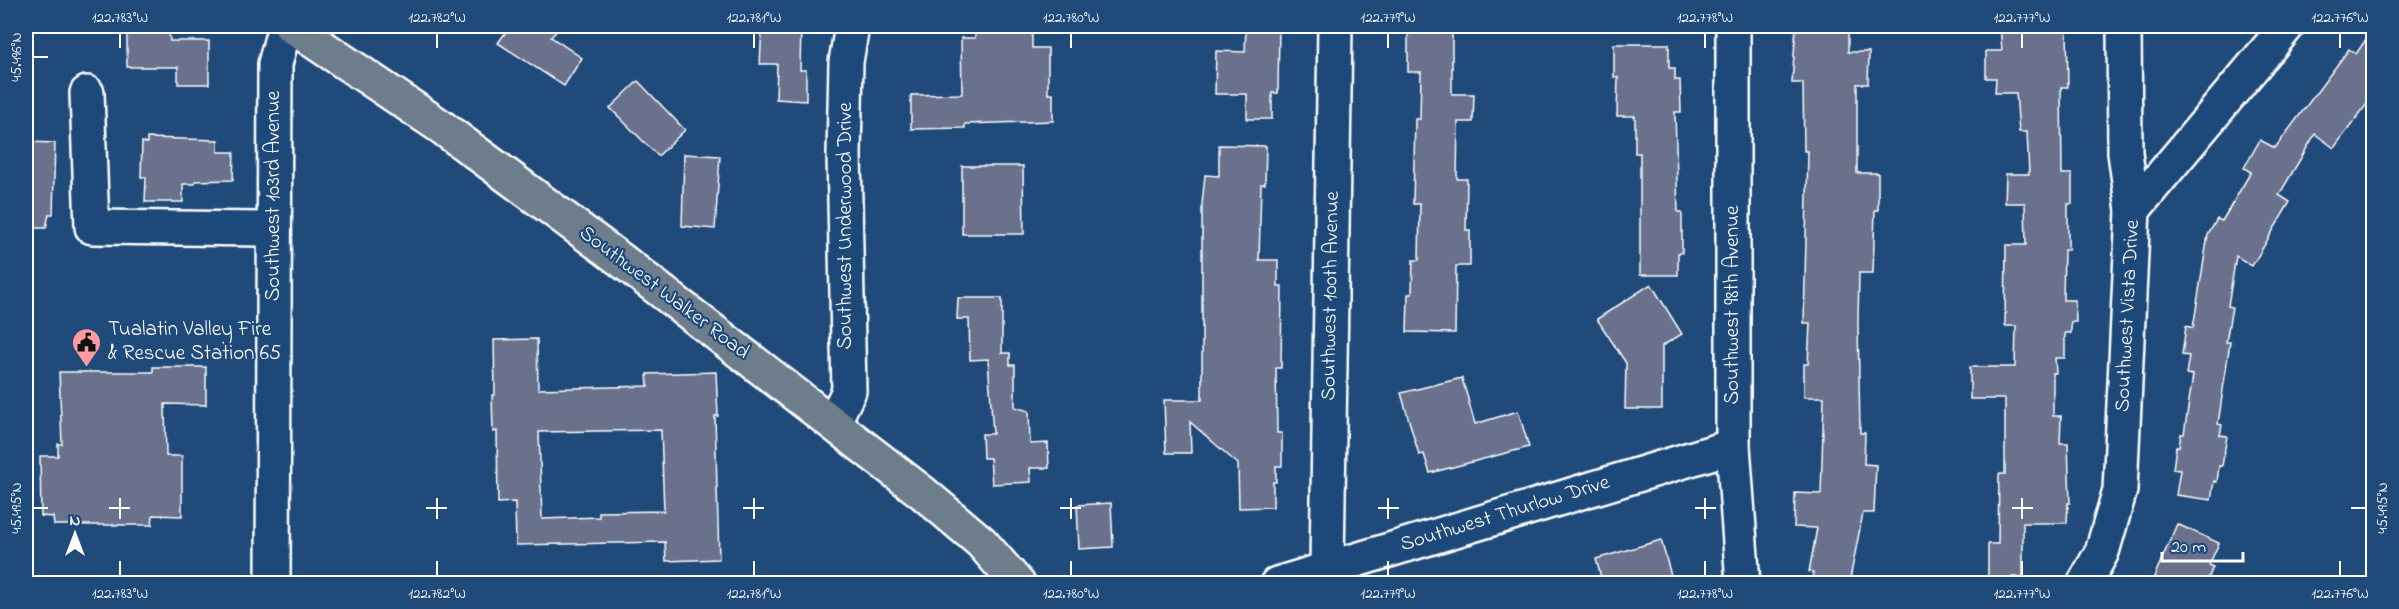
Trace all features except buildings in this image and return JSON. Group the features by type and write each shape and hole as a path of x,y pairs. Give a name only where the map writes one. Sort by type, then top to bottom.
{"main road":[{"name":"Southwest Walker Road","path":"291,26 505,172 833,423 981,542 1018,584"}],"street":[{"name":"Southwest 103rd Avenue","path":"273,584 275,64 285,26"},
{"name":"Southwest Underwood Drive","path":"833,423 849,391 844,154 846,62 852,26"},
{"name":"Southwest 100th Avenue","path":"1327,567 1335,26"},
{"name":"Southwest 98th Avenue","path":"1734,26 1734,446 1743,584"},
{"path":"2124,26 2125,153 2133,210"},
{"name":"Southwest Vista Drive","path":"2084,584 2102,552 2120,490 2133,210 2287,26"},
{"path":"87,93 92,227 274,229"},
{"name":"Southwest Thurlow Drive","path":"1277,584 1327,567 1734,446"}],"place":[{"name":"Tualatin Valley Fire & Rescue Station 65","path":"87,368"}]}
